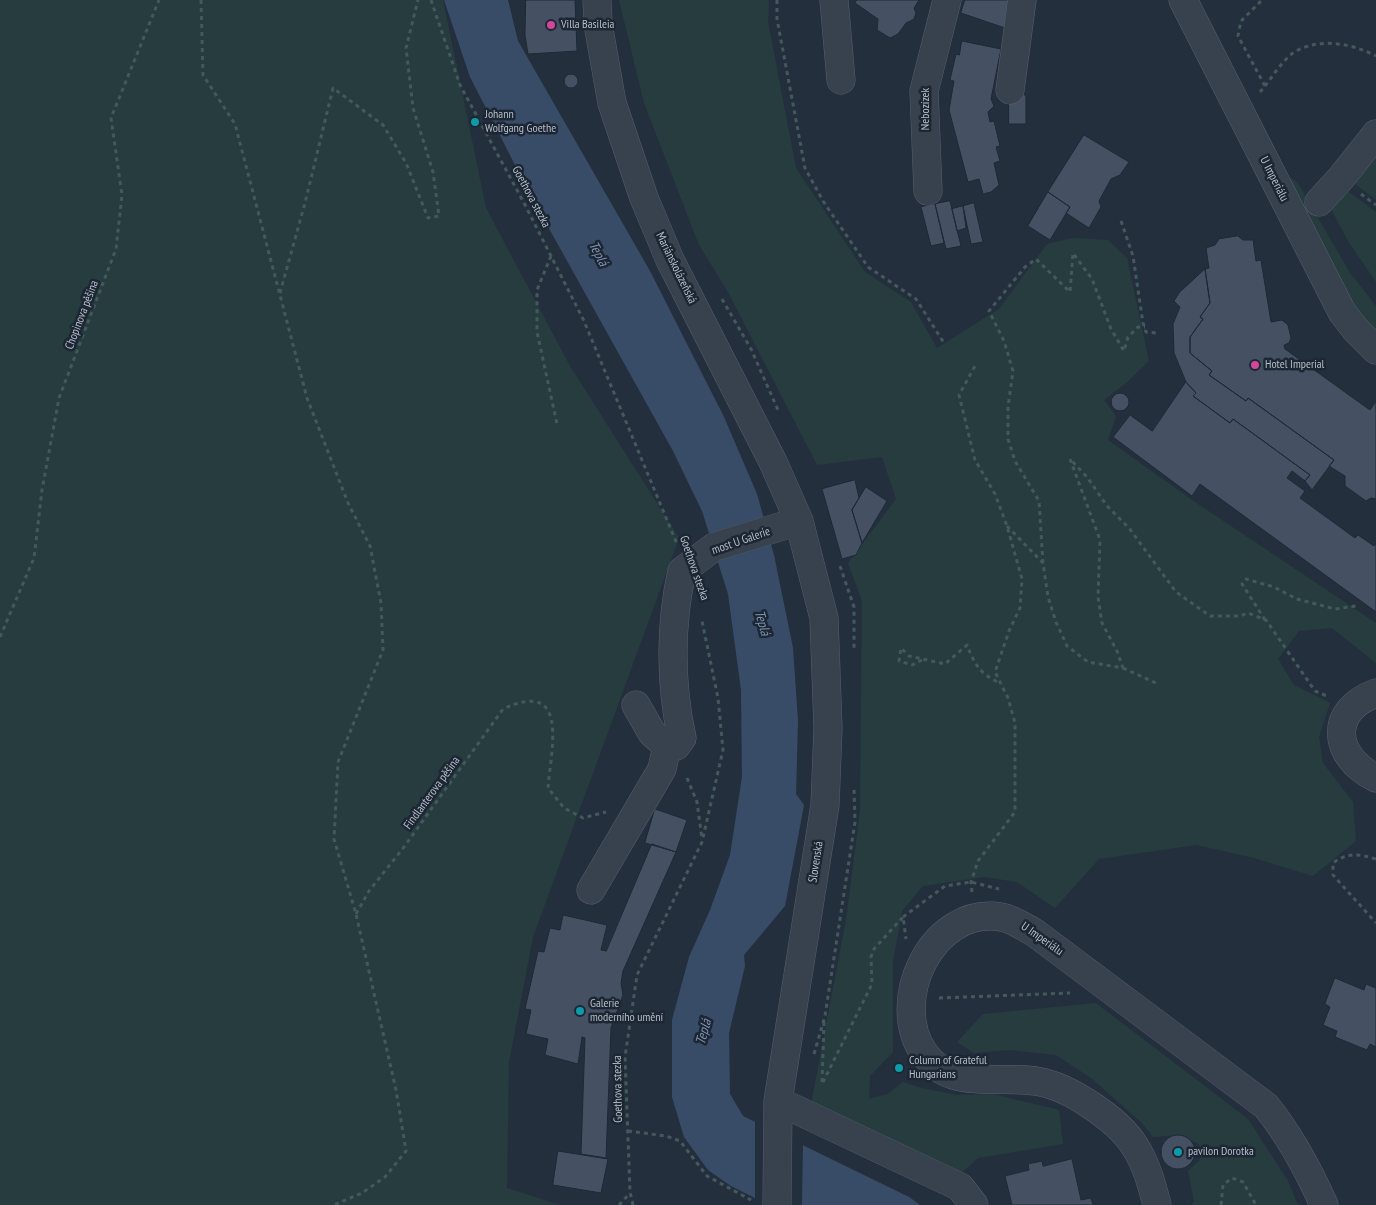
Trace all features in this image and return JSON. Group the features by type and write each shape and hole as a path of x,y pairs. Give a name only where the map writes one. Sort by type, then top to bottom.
{"street":[{"name":"Mariánskolázeňská","path":"597,0 598,24 612,103 644,198 670,260 774,462 788,524"},
{"path":"834,0 841,80"},
{"name":"Nebozízek","path":"928,191 924,91 947,0"},
{"path":"1010,90 1022,0"},
{"name":"U Imperiálu","path":"1182,0 1342,312 1355,329 1376,350"},
{"path":"1319,202 1376,134"},
{"name":"most U Galerie","path":"686,567 714,547 788,524"},
{"name":"Slovenská","path":"765,1203 777,1130 778,1101 784,1052 825,805 828,728 824,618 788,524"},
{"path":"592,890 665,758 682,738 678,719 673,655 677,594 682,571 686,567"},
{"path":"1364,699 1346,714 1342,729 1346,754 1354,764 1376,778"},
{"path":"636,705 665,758"},
{"name":"U Imperiálu","path":"1157,1205 1143,1161 1134,1144 1101,1113 1073,1096 1046,1083 969,1079 936,1066 924,1053 912,1027 910,1003 913,999 915,979 930,950 944,933 974,917 1003,917 1018,922 1114,991 1266,1106 1286,1130 1300,1153 1324,1205"},
{"path":"778,1101 960,1187 974,1205"}],"path":[{"name":"Chopinova pěšina","path":"0,637 34,558 42,490 59,398 116,249 122,195 111,118 159,0"},
{"path":"201,0 203,75 235,124 307,398 348,503 370,546 381,603 383,650 338,762 334,839 356,914 396,1090 406,1151 385,1177 362,1193 334,1205"},
{"path":"280,293 305,203 333,88 383,125 406,163 428,218 439,216 434,172 413,108 406,48 418,0"},
{"name":"Goethova stezka","path":"430,0 460,85 584,321 686,567"},
{"path":"777,0 777,20 805,168 823,202 868,266 916,299 944,343"},
{"path":"1262,0 1241,21 1238,36 1265,86"},
{"path":"1242,119 1265,86 1292,54 1312,44 1329,43 1376,56"},
{"path":"1120,220 1133,256 1139,304 1146,332 1156,333"},
{"path":"1145,327 1138,327 1128,337 1124,352 1111,329 1092,279 1073,253 1070,292 1036,259 1025,267 989,311 1004,341 1012,371 1008,407 1008,438 1015,461 1039,502 1043,564 1048,597 1056,622 1067,646 1088,662 1123,668 1158,684"},
{"path":"551,256 537,290 537,332 557,424"},
{"path":"974,917 971,882 978,861 1015,812 1015,723 1008,698 995,672 1009,631 1020,608 1022,579 1007,526 995,494 975,460 959,395 975,366"},
{"path":"1123,668 1117,651 1102,623 1098,597 1100,540 1070,459 1087,477 1108,506 1129,528 1176,592 1210,616 1240,616 1248,613 1266,620"},
{"path":"1007,526 1043,564"},
{"path":"1356,606 1335,609 1297,599 1274,587 1246,579 1242,584 1315,691 1364,699"},
{"name":"Goethova stezka","path":"633,1205 630,1192 625,1057 637,975 702,842 723,750 718,698 700,613"},
{"path":"922,660 912,665 899,661 901,648 909,656 944,664 967,645 972,660 984,676 1001,683"},
{"name":"Findlanterova pěšina","path":"356,914 369,891 404,846 503,709 520,701 536,700 548,709 553,724 548,788 564,808 583,818 608,811"},
{"path":"665,758 674,770 686,778 697,802 702,842"},
{"path":"1376,859 1358,854 1342,856 1333,863 1333,875 1376,923"},
{"path":"824,1016 822,1084 872,984 871,957 874,949 903,918 945,886 971,882"},
{"path":"903,918 906,945"},
{"path":"913,999 1114,991"},
{"path":"628,1131 666,1136 680,1141 707,1176 765,1203"},
{"path":"1221,1205 1223,1185 1232,1178 1244,1182 1256,1205"},
{"path":"619,1205 630,1192"}],"green space":[{"path":"0,0 443,0 486,208 570,366 679,538 533,937 509,1062 507,1188 560,1205 0,1205"},
{"path":"619,0 769,0 768,22 796,168 865,272 911,302 937,348 999,309 1047,244 1073,238 1108,240 1127,258 1149,361 1126,383 1104,400 1116,416 1108,440 1195,502 1376,623 1376,663 1332,628 1299,631 1278,659 1294,685 1330,703 1319,737 1323,763 1353,802 1356,841 1313,876 1254,858 1196,845 1099,859 1055,908 1017,882 984,877 923,886 902,911 893,961 893,1052 870,1076 869,1099 887,1094 903,1082 921,1088 958,1095 993,1094 1059,1110 1063,1144 978,1158 957,1177 810,1110 846,920 860,811 862,601 848,563 896,499 882,457 817,465 728,292 699,245 644,103"},
{"path":"1376,150 1376,200 1349,179"},
{"path":"1282,175 1293,179 1299,185 1350,273 1376,306 1376,338 1361,321"},
{"path":"1342,187 1376,212 1376,282 1348,241 1328,203"},
{"path":"1096,1003 1248,1119 1288,1181 1298,1205 1191,1205 1194,1202 1188,1171 1200,1160 1199,1144 1181,1135 1153,1137 1142,1123 1091,1078 1056,1055 1010,1050 974,1053 957,1042 983,1014"}],"water":[{"name":"Teplá","path":"444,0 508,0 518,41 650,271 724,417 757,494 774,555 793,648 798,721 796,794 804,805 785,906 744,955 745,966 729,1033 730,1094 743,1116 909,1197 920,1205 769,1205 731,1186 708,1170 684,1137 672,1097 672,1020 689,957 710,910 730,855 742,777 741,690 728,594 702,511 673,451 532,198 470,77"}],"pier":[{"path":"755,1120 803,1143 802,1205 763,1205 755,1201"}],"building":[{"name":"Villa Basileia","path":"526,0 575,0 577,51 528,54 525,35"},
{"path":"857,0 919,0 914,8 916,13 914,19 906,23 898,34 890,38 877,30 878,19 855,3"},
{"path":"965,0 1011,0 1005,28 961,13"},
{"path":"962,41 1001,49 991,99 994,106 988,112 990,122 994,121 1000,146 996,147 1000,161 994,163 999,185 991,192 983,194 979,179 968,182 949,110 954,81 950,80 956,54 959,55"},
{"path":"568,74 574,74 578,81 574,88 568,88 564,84 564,78"},
{"path":"1009,95 1026,95 1026,124 1009,124"},
{"path":"1084,135 1129,162 1120,175 1111,179 1099,201 1101,207 1089,228 1066,213 1070,207 1048,192"},
{"path":"1048,192 1070,207 1050,240 1028,226"},
{"path":"950,201 961,246 946,249 935,204"},
{"path":"974,203 983,242 971,244 963,206"},
{"path":"935,204 944,243 931,246 921,207"},
{"path":"963,206 966,228 957,231 952,209"},
{"name":"Hotel Imperial","path":"1238,236 1243,240 1253,240 1256,261 1261,260 1271,322 1282,320 1288,325 1291,338 1289,343 1284,345 1285,349 1370,410 1376,401 1376,499 1371,498 1366,501 1345,486 1345,476 1329,466 1334,460 1248,398 1246,401 1209,375 1212,371 1190,353 1190,337 1203,319 1200,317 1210,303 1205,269 1209,268 1206,248 1215,245 1219,239"},
{"path":"1205,269 1210,303 1200,317 1203,319 1190,337 1190,353 1212,371 1209,375 1246,401 1248,398 1334,460 1312,490 1305,481 1310,475 1233,419 1230,423 1193,396 1196,393 1186,382 1174,353 1173,324 1180,307 1174,301 1179,293"},
{"path":"1186,382 1196,393 1193,396 1230,423 1233,419 1310,475 1305,481 1292,471 1287,478 1305,491 1300,498 1355,538 1358,535 1374,546 1376,543 1376,612 1200,484 1192,496 1113,437 1130,415 1152,431"},
{"path":"1120,393 1126,396 1129,402 1126,408 1120,411 1114,408 1111,402 1114,396"},
{"path":"855,480 859,498 852,510 862,543 856,555 842,559 822,489"},
{"path":"866,487 887,501 862,543 852,510"},
{"path":"655,809 687,820 676,852 645,843"},
{"path":"652,844 676,852 623,971 621,983 623,995 611,1028 606,1158 581,1154 585,1038 582,1037 578,1064 545,1055 548,1039 526,1034 531,1010 525,1009 538,951 544,952 550,928 560,930 563,915 607,925 601,950 606,951"},
{"path":"1335,978 1364,990 1366,984 1376,988 1376,1047 1370,1044 1367,1050 1335,1037 1337,1031 1323,1025 1330,1007 1325,1004"},
{"name":"pavilon Dorotka","path":"1178,1135 1190,1140 1195,1152 1190,1164 1178,1169 1166,1164 1161,1152 1166,1140"},
{"path":"558,1151 608,1159 601,1193 553,1185"},
{"path":"1072,1159 1081,1200 1091,1198 1093,1205 1012,1205 1005,1176 1029,1170 1028,1164 1042,1161 1043,1166"}],"place":[{"name":"Villa Basileia","path":"551,25"},
{"name":"Johann Wolfgang Goethe","path":"475,122"},
{"name":"Hotel Imperial","path":"1255,365"},
{"name":"Galerie moderního umění","path":"580,1011"},
{"name":"Column of Grateful Hungarians","path":"899,1068"},
{"name":"pavilon Dorotka","path":"1178,1152"}]}
